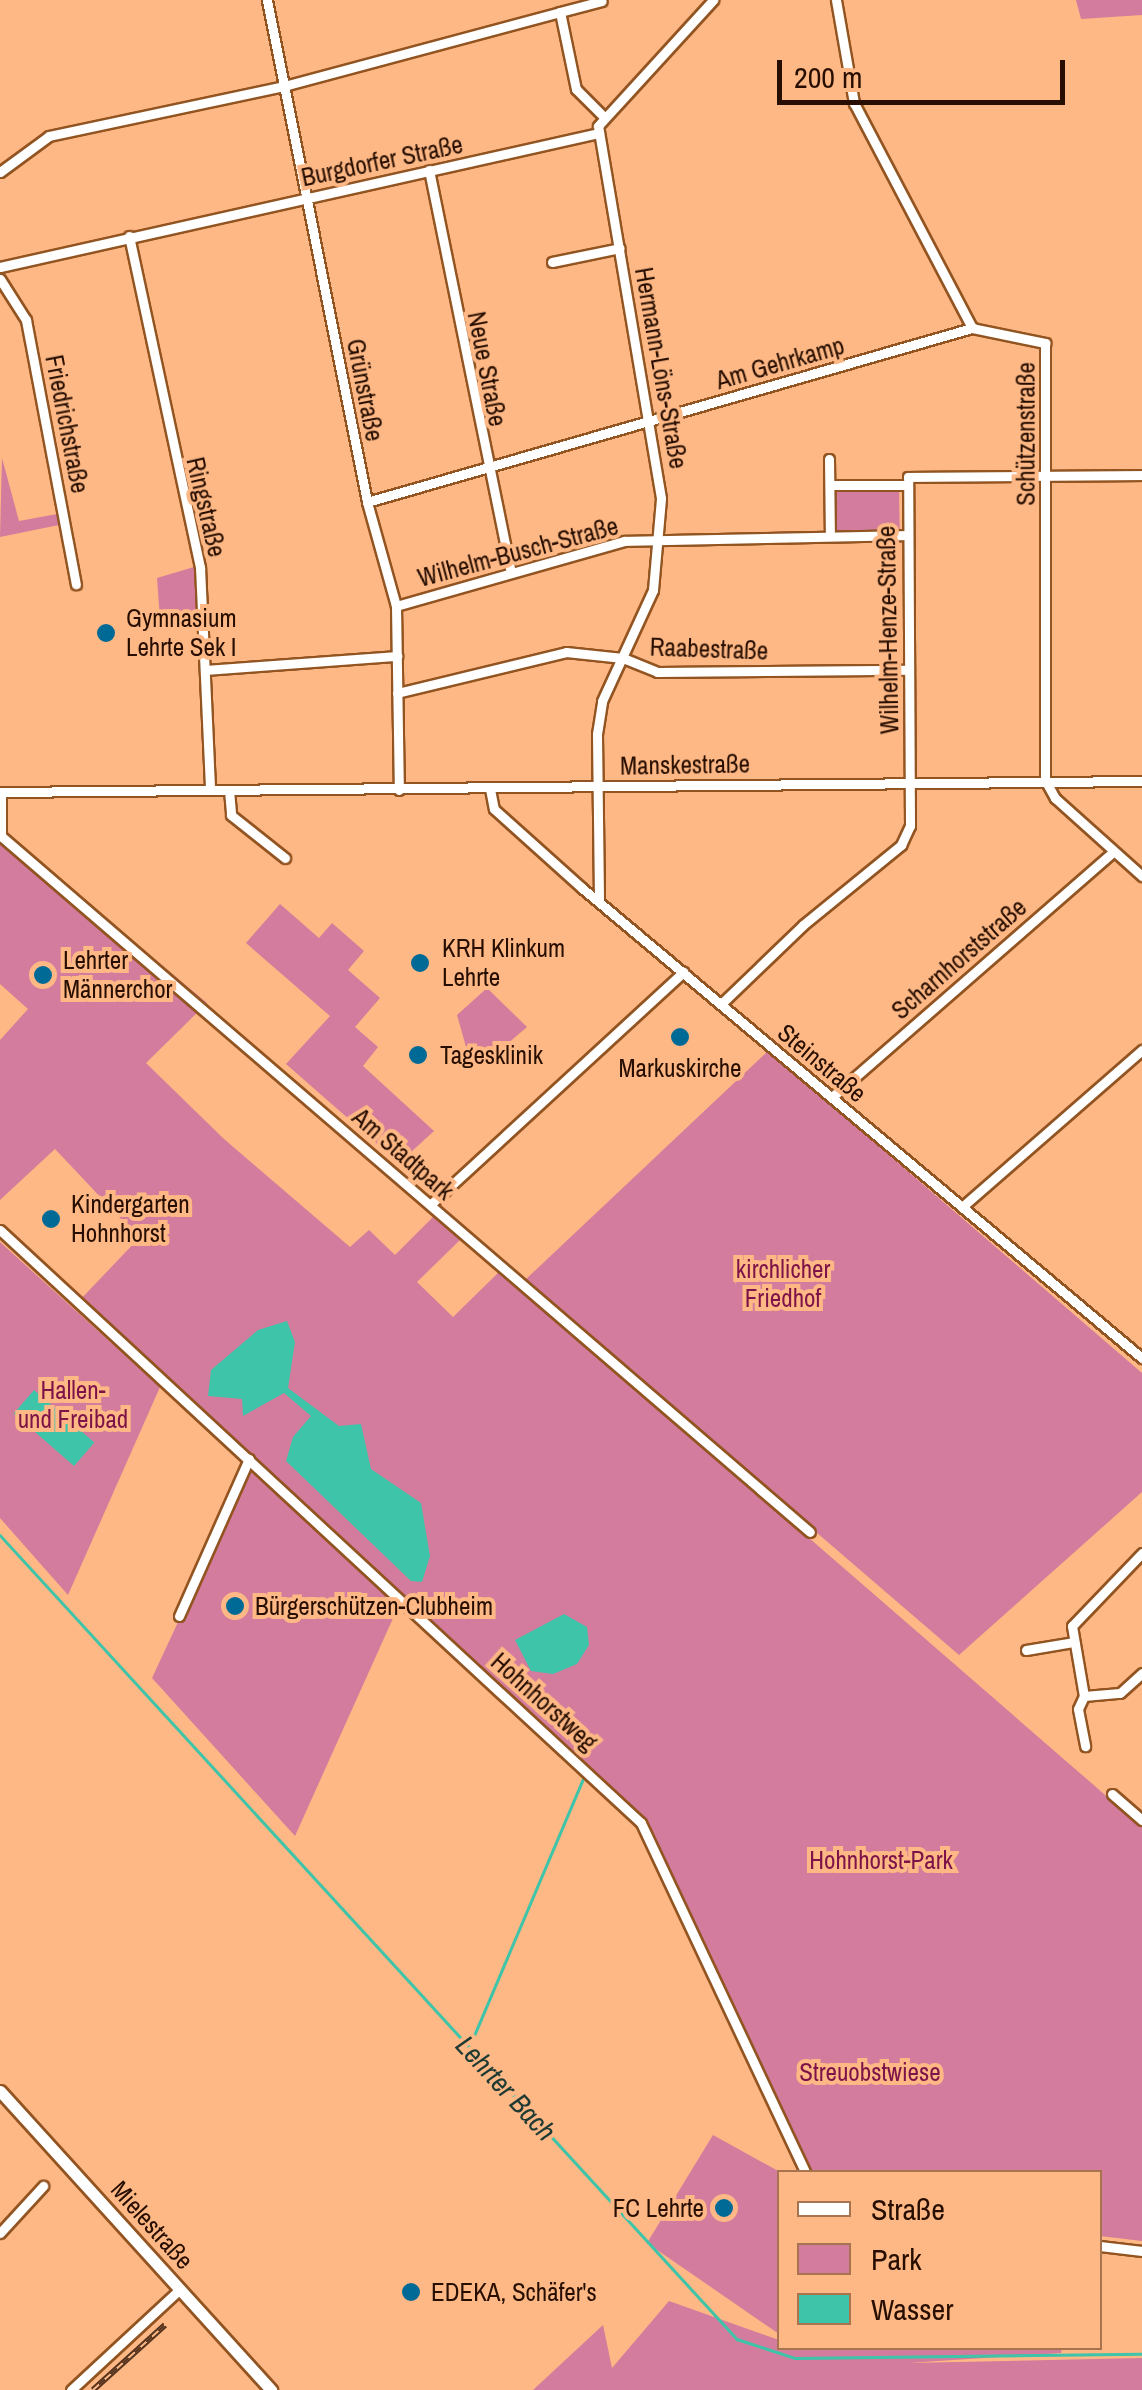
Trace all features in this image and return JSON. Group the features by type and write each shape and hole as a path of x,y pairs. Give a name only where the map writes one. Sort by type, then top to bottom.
{"street":[{"name":"Grünstraße","path":"267,0 367,502 396,606 399,790"},
{"path":"598,132 602,115 712,0"},
{"path":"836,0 854,103 972,328"},
{"path":"0,172 49,136 284,86 602,1"},
{"path":"560,12 576,89 602,115"},
{"name":"Burgdorfer Straße","path":"0,266 598,132"},
{"name":"Hermann-Löns-Straße","path":"598,132 652,420 660,542 653,590 602,701 597,787 600,900"},
{"name":"Neue Straße","path":"430,170 510,574"},
{"name":"Ringstraße","path":"129,236 200,568 210,790"},
{"path":"552,262 620,248"},
{"name":"Friedrichstraße","path":"0,279 26,320 76,584"},
{"name":"Am Gehrkamp","path":"367,502 972,328"},
{"name":"Schützenstraße","path":"972,328 1045,344 1045,780"},
{"path":"829,459 830,536"},
{"path":"830,486 1142,475"},
{"name":"Wilhelm-Henze-Straße","path":"721,1004 803,924 901,845 910,826 908,481"},
{"name":"Wilhelm-Busch-Straße","path":"396,606 624,542 907,534"},
{"name":"Raabestraße","path":"397,693 542,655 623,658 656,672 908,670"},
{"path":"205,670 397,656"},
{"path":"1045,780 1113,852 1142,876"},
{"name":"Manskestraße","path":"0,792 1142,780"},
{"name":"Steinstraße","path":"490,789 494,809 1142,1358"},
{"path":"229,790 230,815 285,858"},
{"name":"Am Stadtpark","path":"0,792 1,836 810,1532"},
{"name":"Scharnhorststraße","path":"832,1097 1113,852"},
{"path":"431,1204 683,972"},
{"path":"962,1207 1142,1050"},
{"name":"Hohnhorstweg","path":"0,1230 642,1823 804,2170"},
{"path":"179,1616 249,1460"},
{"path":"1085,1746 1078,1709 1084,1696 1072,1626 1142,1553"},
{"path":"1026,1650 1074,1642"},
{"path":"1084,1696 1120,1693 1142,1673"},
{"path":"1112,1794 1141,1818"},
{"name":"Mielestraße","path":"0,2091 271,2390"},
{"path":"0,2232 43,2186"},
{"path":"1102,2246 1142,2251"},
{"path":"71,2390 180,2289"}],"green space":[{"path":"1076,0 1142,0 1142,15 1081,19"},
{"path":"2,458 19,521 57,514 59,525 0,537"},
{"path":"899,489 900,531 834,532 833,490"},
{"path":"194,567 197,617 160,619 157,578"},
{"name":"Hohnhorst-Park","path":"0,830 207,1003 146,1063 224,1139 350,1247 369,1230 395,1255 434,1216 461,1239 417,1282 453,1317 499,1272 513,1281 1142,1827 1142,2241 1102,2236 1102,2170 810,2170 650,1828 78,1302 139,1238 55,1149 0,1200 0,1040 28,1009 0,984"},
{"path":"280,904 319,938 332,923 364,951 348,970 380,998 355,1027 378,1047 363,1066 434,1131 399,1163 286,1064 330,1016 246,943"},
{"path":"487,988 527,1027 485,1063 466,1047 457,1015"},
{"name":"kirchlicher Friedhof","path":"768,1051 1142,1373 1142,1492 959,1655 524,1281"},
{"name":"Hallen- und Freibad","path":"0,1242 160,1387 68,1595 0,1518"},
{"path":"249,1470 399,1605 295,1836 152,1678"},
{"name":"FC Lehrte","path":"713,2135 777,2170 777,2333 647,2243"},
{"path":"669,2301 777,2339 777,2350 1062,2350 908,2363 1142,2358 1142,2390 533,2390 603,2325 612,2368"}],"water":[{"path":"287,1321 295,1342 288,1388 339,1426 361,1424 371,1469 421,1503 430,1556 422,1582 411,1581 286,1461 293,1437 311,1416 284,1393 243,1416 242,1399 208,1396 211,1370 258,1330"},
{"path":"34,1390 94,1442 74,1466 14,1413"},
{"path":"564,1614 587,1627 589,1645 577,1664 553,1674 531,1671 515,1640"}],"waterway":[{"name":"Lehrter Bach","path":"0,1535 737,2339 795,2358 1142,2354"},
{"path":"473,2038 584,1777"}],"railway":[{"path":"93,2390 165,2325"}],"place":[{"name":"Gymnasium Lehrte Sek I","path":"106,633"},
{"name":"KRH Klinkum Lehrte","path":"420,963"},
{"name":"Lehrter Männerchor","path":"43,975"},
{"name":"Markuskirche","path":"680,1037"},
{"name":"Tagesklinik","path":"418,1055"},
{"name":"Kindergarten Hohnhorst","path":"51,1219"},
{"name":"Bürgerschützen-Clubheim","path":"235,1606"},
{"name":"FC Lehrte","path":"724,2208"},
{"name":"EDEKA, Schäfer's","path":"411,2292"}],"park label":[{"name":"Streuobstwiese","path":"870,2072"}]}
